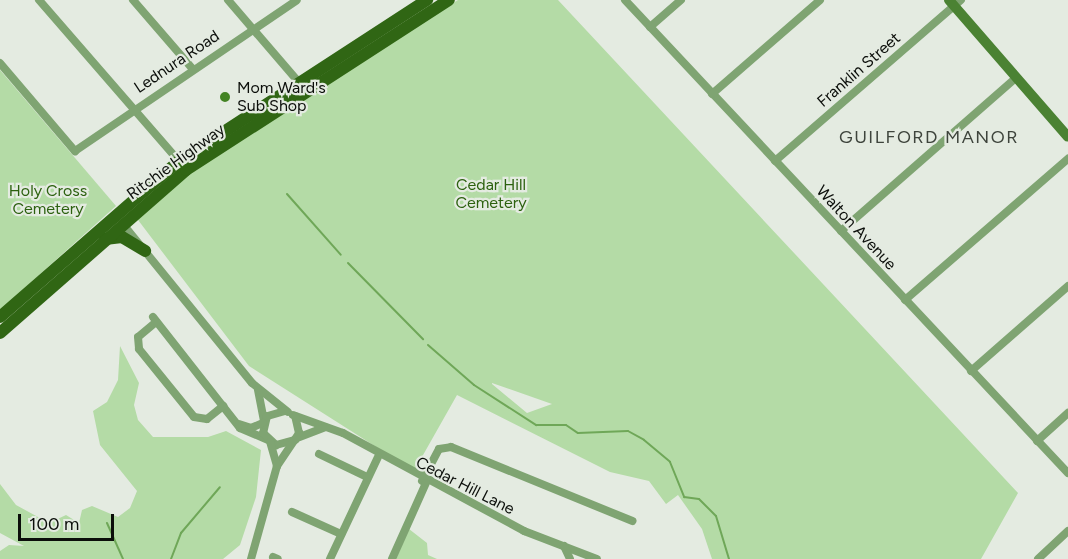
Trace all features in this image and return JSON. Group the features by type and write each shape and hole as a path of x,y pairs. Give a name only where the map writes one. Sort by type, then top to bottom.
{"main road":[{"name":"Ritchie Highway","path":"0,333 104,239 118,218 422,5 449,0"},
{"path":"955,2 1068,137"},
{"name":"Ritchie Highway","path":"0,317 118,218 179,161 303,87"},
{"path":"104,239 122,237 145,251"}],"street":[{"path":"39,0 179,161"},
{"path":"133,0 192,68"},
{"path":"228,0 303,87"},
{"name":"Lednura Road","path":"0,63 75,151 192,68 297,0"},
{"name":"Walton Avenue","path":"625,0 1068,473"},
{"path":"650,27 681,0"},
{"path":"712,94 820,0"},
{"name":"Franklin Street","path":"775,161 955,2"},
{"path":"841,231 1017,78"},
{"path":"905,300 1068,159"},
{"path":"118,218 258,390 277,466"},
{"path":"971,371 1068,286"},
{"path":"223,406 207,419 194,417 139,349 138,337 154,320 223,406 234,421 269,441 285,446 325,427"},
{"name":"Cedar Hill Lane","path":"258,390 290,413 325,427 424,482 597,559"},
{"path":"234,421 248,428 264,421 274,411 290,413 299,424 296,439 277,466 251,559"},
{"path":"1037,441 1068,413"},
{"path":"392,559 440,449 451,447 632,521"},
{"path":"319,454 367,477"},
{"path":"330,559 378,457"},
{"path":"292,512 341,534"},
{"path":"1038,559 1067,534"},
{"path":"564,546 570,559"}],"green space":[{"name":"Cedar Hill Cemetery","path":"458,0 558,0 1018,493 981,559 712,559 702,529 678,495 666,504 649,481 610,472 457,395 414,471 249,366 135,216 188,174","holes":["492,383 552,404 527,413"]},
{"name":"Holy Cross Cemetery","path":"0,70 116,206 0,310"},
{"path":"120,346 139,383 134,405 138,420 153,437 208,437 226,431 261,450 256,497 240,545 223,559 0,559 0,551 9,545 24,546 0,533 0,484 16,505 49,523 66,515 79,523 82,510 92,506 118,517 130,508 137,491 100,445 93,411 107,402 118,380"},
{"path":"409,529 427,543 428,555 437,559 396,559"}],"waterway":[{"path":"287,194 341,255"},
{"path":"348,263 423,339"},
{"path":"428,345 474,385 536,425 566,425 578,433 628,431 644,440 670,462 684,497 699,499 716,516 729,559"},
{"path":"171,559 181,533 220,487"},
{"path":"107,523 123,559"}],"place":[{"name":"Mom Ward's Sub Shop","path":"225,97"}],"district":[{"name":"GUILFORD MANOR","path":"929,137"}]}
